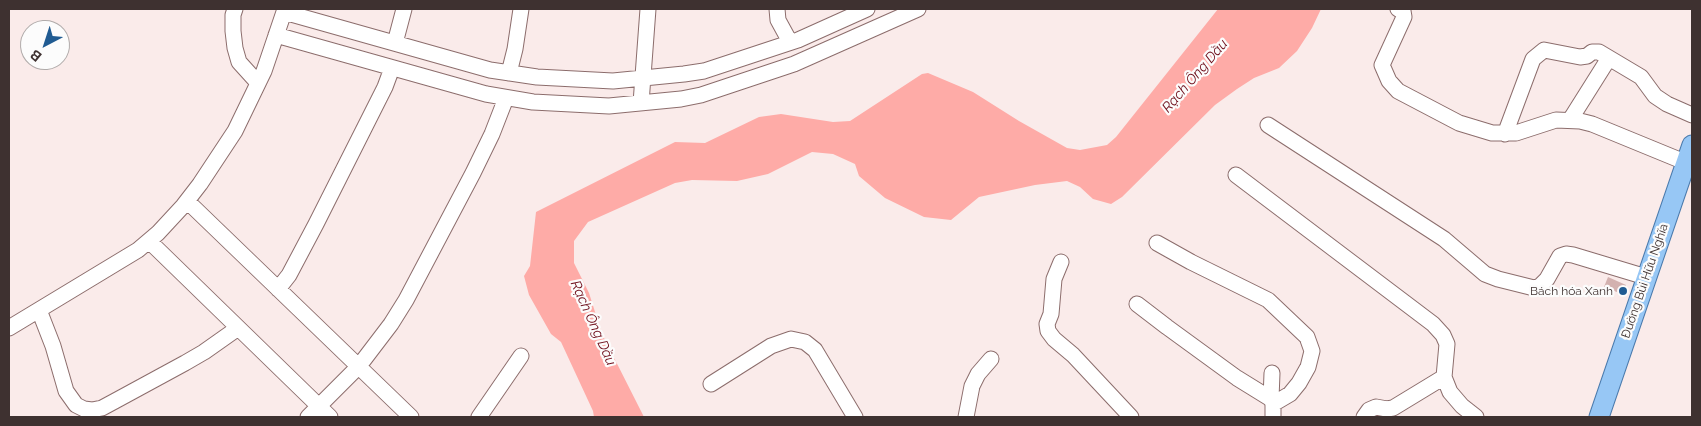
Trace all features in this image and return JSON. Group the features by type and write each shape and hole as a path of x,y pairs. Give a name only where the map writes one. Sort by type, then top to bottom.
{"main road":[{"name":"Đường Bùi Hữu Nghĩa","path":"1599,417 1646,277 1689,164 1692,145"}],"street":[{"path":"236,9 233,15 233,31 239,62 258,82"},
{"path":"395,44 404,9"},
{"path":"509,73 521,9"},
{"path":"641,103 648,9"},
{"path":"777,9 778,20 790,42"},
{"path":"9,328 124,260 158,233 187,201 235,131 258,82 284,10 395,44 509,73 537,77 606,81 642,79 704,71 790,42 867,9"},
{"path":"276,35 486,94 533,102 603,106 690,98 787,67 918,9"},
{"path":"1398,9 1403,11 1404,16 1382,65 1388,82 1398,91 1459,123 1492,132 1516,133 1556,120 1570,120 1592,124 1689,164"},
{"path":"1504,134 1534,59 1544,50 1580,57 1592,52 1599,52 1641,77 1655,96 1692,115"},
{"path":"1570,120 1609,58"},
{"path":"278,289 289,275 316,224 386,87 392,68"},
{"path":"308,417 325,412 391,324 406,300 473,173 492,134 506,98"},
{"path":"1268,125 1444,239 1485,274 1534,288 1540,286 1547,279 1560,256 1573,254 1646,277"},
{"path":"1236,175 1433,324 1443,335 1447,344 1444,378 1450,392 1462,406 1476,417"},
{"path":"187,201 411,417"},
{"path":"148,241 325,412"},
{"path":"1156,243 1268,300 1307,337 1312,351 1308,367 1299,384 1290,394 1272,407"},
{"path":"1061,262 1054,278 1051,314 1047,324 1048,331 1131,417"},
{"path":"1137,304 1272,407"},
{"path":"39,310 53,346 66,391 76,405 92,410 115,401 191,359 238,328"},
{"path":"711,384 771,346 791,339 805,342 815,350 855,417"},
{"path":"478,417 521,356"},
{"path":"966,417 972,386 978,374 991,359"},
{"path":"1272,372 1272,407"},
{"path":"1364,417 1369,410 1376,407 1393,408 1444,378"}],"water":[{"name":"Rạch Ông Dầu","path":"1218,9 1321,9 1312,28 1297,51 1279,68 1254,78 1215,105 1122,197 1111,204 1093,199 1080,187 1067,181 1035,185 979,197 951,220 924,217 885,198 859,176 855,164 833,154 812,152 768,174 737,181 692,180 675,183 588,222 574,241 574,263 589,293 602,334 644,417 594,417 593,411 561,342 551,334 529,295 524,276 530,266 536,212 675,142 705,143 759,117 781,114 833,122 850,121 922,74 928,73 973,92 1067,148 1080,150 1107,145 1116,137"}],"building":[{"path":"1608,277 1626,285 1622,294 1604,287"}],"place":[{"name":"Bách hóa Xanh","path":"1623,291"}]}
